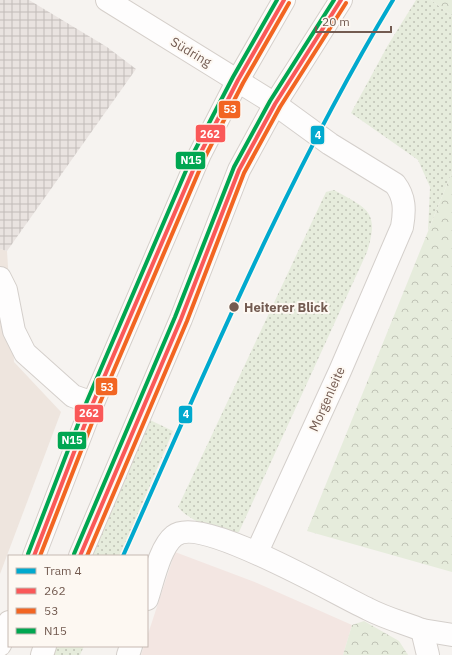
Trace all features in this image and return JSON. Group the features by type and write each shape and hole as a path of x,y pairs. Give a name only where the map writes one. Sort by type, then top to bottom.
{"main road":[{"name":"Südring","path":"107,0 275,104"},
{"path":"34,555 93,404 200,154 238,80 284,0"},
{"path":"80,555 181,319 240,170 275,104 340,0"},
{"name":"Morgenleite","path":"257,552 340,371 402,227 404,215 402,193 395,184 330,144 275,104"},
{"path":"0,278 6,290 14,331 25,353 73,396 93,404"},
{"path":"148,596 165,546 175,534 188,532 207,533 257,552 369,610 422,630 452,636"},
{"path":"422,630 428,655"}],"shaded area":[{"path":"0,0 29,0 107,47 136,69 7,251 0,249"},
{"path":"0,249 7,251 14,362 61,412 0,574"},
{"path":"175,552 257,583 352,625 343,655 141,655 144,647 148,647 148,634"}],"green space":[{"path":"416,0 431,0 452,16 452,172 428,231 430,187 418,160 351,113 388,45"},
{"path":"431,0 452,0 452,16"},
{"path":"452,172 452,572 307,531"},
{"path":"334,190 355,202 368,212 372,227 367,252 239,532 224,531 206,526 190,517 178,507 326,192"},
{"path":"150,420 173,431 120,555 92,555"},
{"path":"364,621 399,641 408,655 343,655 352,625"},
{"path":"57,647 84,647 80,655 53,655"}],"tram line":[{"name":"4","path":"123,555 217,344 283,204 354,67 393,0"}],"transit line":[{"name":"N15","path":"28,554 87,401 194,152 233,77 277,0"},
{"name":"262","path":"34,555 93,403 200,154 238,80 284,0"},
{"name":"N15","path":"74,554 175,317 234,167 270,101 334,0"},
{"name":"262","path":"80,555 181,319 239,170 275,104 341,0"},
{"name":"53","path":"40,555 99,405 205,157 243,83 289,3"},
{"name":"53","path":"87,555 187,321 244,173 280,107 346,3"}],"place":[{"name":"Heiterer Blick","path":"234,307"}]}
